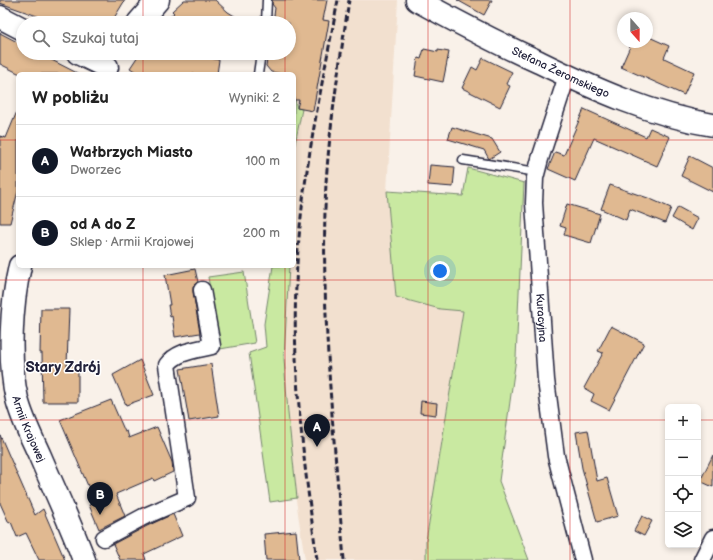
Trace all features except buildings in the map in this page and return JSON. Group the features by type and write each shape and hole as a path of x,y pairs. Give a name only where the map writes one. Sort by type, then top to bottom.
{"main road":[{"path":"144,16 158,0"},
{"name":"Stefana Żeromskiego","path":"417,0 464,26 567,76 625,101 681,118 713,125"},
{"path":"0,17 16,25"},
{"path":"96,60 109,65"},
{"name":"Armii Krajowej","path":"20,268 12,327 12,351 17,399 26,425 84,560"}],"street":[{"name":"Kuracyjna","path":"567,76 537,172 534,203 546,380 556,456 583,560"},
{"path":"104,538 143,517 187,498 167,366 171,360 183,353 212,346 202,290"},
{"path":"702,560 713,538"}],"lane":[{"path":"266,16 267,0"},
{"path":"258,72 260,60"},
{"path":"463,160 537,172"}],"shaded area":[{"path":"327,0 398,0 387,191 396,297 440,309 463,311 426,541 426,560 305,560 278,380 280,268 296,268 296,139 302,109 297,108 296,97 323,20"}],"green space":[{"path":"296,104 297,108 302,109 296,139"},
{"path":"468,168 524,183 516,358 499,481 529,560 426,560 426,541 463,311 440,309 396,297 387,191 463,196"},
{"path":"273,268 289,268 284,359 297,498 270,502 249,353 266,347 264,324"},
{"path":"244,272 255,343 220,349 208,277"}],"railway":[{"path":"317,560 300,423 296,355 296,286 301,214 311,143 338,0"},
{"path":"344,560 326,325 325,230 326,183 330,137 349,0"}],"place":[{"name":"Wałbrzych Miasto","path":"317,447"},
{"name":"od A do Z","path":"100,515"}],"district":[{"name":"Stary Zdrój","path":"63,367"}]}
